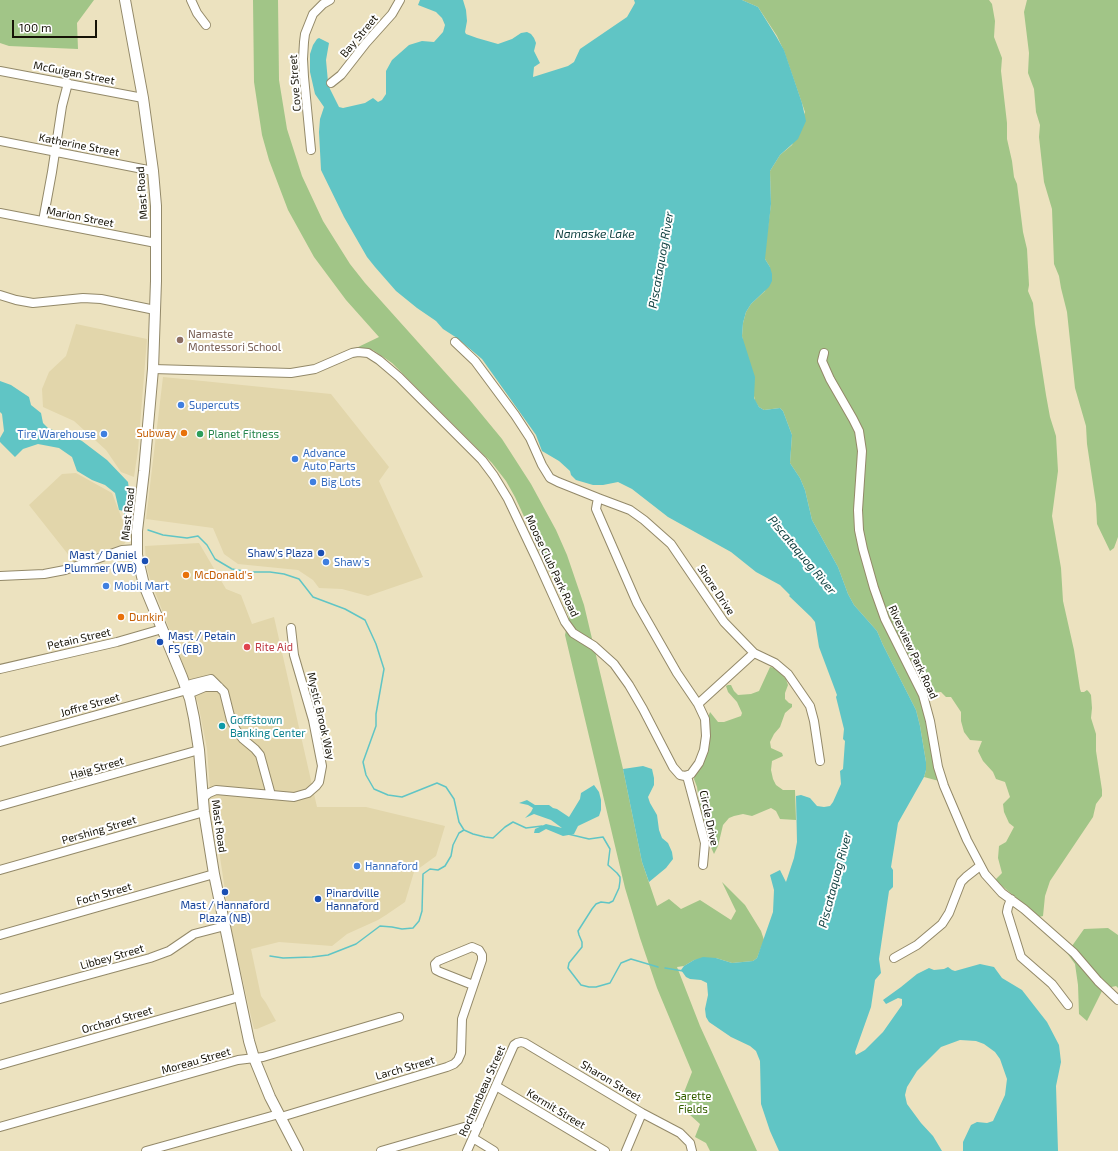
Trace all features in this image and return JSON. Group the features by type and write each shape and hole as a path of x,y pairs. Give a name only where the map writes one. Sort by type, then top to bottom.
{"main road":[{"name":"Mast Road","path":"125,0 143,98 153,170 156,206 153,369 136,549 144,585 187,690 194,718 199,750 204,812 214,874 239,997 254,1058 298,1151"}],"street":[{"path":"191,0 197,13 206,25"},
{"name":"Cove Street","path":"311,150 304,77 304,42 307,28 313,14 323,4 330,0"},
{"name":"Bay Street","path":"331,83 341,75 362,48 392,14 400,0"},
{"name":"McGuigan Street","path":"0,71 143,98"},
{"path":"43,221 62,106 68,83"},
{"name":"Katherine Street","path":"0,141 153,170"},
{"name":"Marion Street","path":"0,213 156,242"},
{"path":"0,295 33,303 83,298 101,299 155,310"},
{"path":"455,342 475,361 516,415 550,478 598,498 596,509 637,603 677,673 698,704 706,724 705,743 699,763 694,771 687,776"},
{"name":"Moose Club Park Road","path":"153,369 291,373 315,369 358,352 368,353 379,360 399,377 482,460 494,476 508,499 565,622 573,632 604,654 618,669 643,709 673,767 680,775 687,776"},
{"name":"Riverview Park Road","path":"824,353 822,361 830,379 854,419 859,431 862,451 858,510 859,530 863,549 880,606 923,695 930,721 938,767 944,786 967,840 980,866 1002,893 1074,952 1098,981 1118,1000"},
{"name":"Shore Drive","path":"598,498 630,510 672,544 717,612 754,653"},
{"path":"0,576 51,573 65,570 122,550 136,549"},
{"name":"Mystic Brook Way","path":"203,798 216,790 294,797 308,793 319,782 322,771 313,720 294,655 291,628"},
{"name":"Petain Street","path":"0,669 131,639 162,629"},
{"path":"698,704 754,653 766,658 783,669 807,700 812,712 820,761"},
{"path":"219,687 205,687 193,692 187,690 191,684 211,679 219,687 224,692 231,720 236,730 260,755 271,795"},
{"name":"Joffre Street","path":"0,742 187,690"},
{"name":"Haig Street","path":"0,806 199,750"},
{"name":"Circle Drive","path":"687,776 705,843 703,866"},
{"name":"Pershing Street","path":"0,870 204,812"},
{"path":"894,958 917,945 942,924 949,913 962,882 980,866"},
{"name":"Foch Street","path":"0,935 214,874"},
{"path":"1011,899 1007,912 1021,957 1052,984 1068,1005"},
{"name":"Libbey Street","path":"0,1000 156,956 169,950 194,934 225,926"},
{"name":"Larch Street","path":"146,1151 280,1115 454,1064 460,1058 462,1019 473,985 482,957 481,952 477,948 469,948 438,961 435,964 436,970 473,985"},
{"name":"Orchard Street","path":"0,1065 239,997"},
{"name":"Moreau Street","path":"0,1127 238,1060 263,1057 399,1017"},
{"name":"Rochambeau Street","path":"467,1151 514,1045 518,1042"},
{"name":"Sharon Street","path":"518,1042 525,1042 642,1113 680,1133 691,1147"},
{"name":"Kermit Street","path":"496,1086 605,1151"},
{"path":"626,1151 642,1113"},
{"path":"381,1151 464,1127 479,1125"},
{"path":"473,1138 494,1151"}],"shaded area":[{"path":"76,324 147,339 138,450 134,477 121,472 106,450 74,421 43,407 42,389 49,372 66,356"},
{"name":"Shaw's Plaza","path":"163,377 331,394 389,467 379,481 423,577 368,596 342,589 319,588 313,580 298,570 238,564 224,554 213,528 146,519"},
{"path":"76,473 112,493 127,532 128,539 124,544 82,558 73,563 67,553 29,505 62,474"},
{"path":"199,543 226,589 241,595 252,624 274,617 317,807 366,807 445,826 436,856 414,872 405,902 386,915 347,934 332,946 279,942 251,949 261,996 276,1021 257,1029 254,1029 230,924 210,790 207,749 198,703 150,579 146,564 145,546"}],"green space":[{"path":"0,0 94,0 77,23 78,49 9,46 0,43"},
{"name":"Sarette Fields","path":"253,0 278,0 279,80 287,129 302,176 323,221 350,264 365,283 469,399 502,439 531,484 556,530 567,555 584,605 623,769 642,862 657,906 669,899 681,909 700,900 731,920 736,911 722,882 745,905 761,931 764,940 757,958 753,961 732,963 716,958 694,960 684,966 677,967 700,1026 757,1151 710,1151 706,1143 695,1137 700,1124 679,1105 692,1072 657,988 625,888 565,635 569,617 515,497 506,481 492,463 392,363 373,350 362,348 354,349 379,337 346,300 314,257 288,210 269,160 262,135 254,82"},
{"path":"742,0 989,0 992,4 995,21 994,37 1002,58 1001,71 1007,123 1007,139 1014,177 1017,184 1023,232 1027,249 1028,291 1033,303 1046,395 1050,417 1056,436 1058,471 1052,516 1061,568 1063,601 1074,650 1080,689 1081,692 1087,690 1091,695 1091,718 1096,734 1096,751 1102,790 1102,796 1096,804 1093,817 1050,881 1045,896 1043,916 1039,917 995,880 1002,873 998,858 999,846 1006,842 1014,827 1009,823 1004,812 1003,804 1010,797 1005,782 996,779 993,772 983,761 978,751 982,741 970,740 964,732 961,721 961,712 951,697 946,697 941,692 928,693 920,696 928,721 931,751 939,781 924,777 926,762 916,710 877,631 854,605 848,594 838,567 812,520 805,490 800,478 790,463 792,435 783,411 780,408 764,410 759,407 755,401 742,336 743,323 746,312 751,304 765,291 770,267 765,259 765,250 771,204 770,171 780,155 792,145 805,112 784,51 777,36 758,7"},
{"path":"1027,0 1118,0 1118,537 1114,548 1110,551 1097,524 1096,504 1087,444 1086,426 1075,388 1067,312 1059,276 1054,264 1052,209 1044,182 1039,137 1040,125 1036,112 1034,89 1028,73 1029,53 1024,12"},
{"path":"770,667 776,668 786,679 788,685 785,693 785,699 792,704 792,707 785,713 780,727 770,742 771,748 782,753 783,756 772,761 771,770 776,785 783,790 795,790 796,820 780,819 776,811 771,808 752,816 743,814 729,818 723,825 718,846 714,854 709,843 694,779 695,773 701,767 709,750 710,726 708,718 710,712 718,722 724,722 741,716 742,713 737,702 728,692 726,686 731,685 738,695 751,694 759,691"},
{"path":"1108,928 1118,935 1118,988 1116,986 1103,989 1087,1021 1079,1014 1078,985 1075,964 1067,953 1084,929"}],"water":[{"name":"Namaske Lake","path":"420,0 463,0 467,21 465,32 466,34 477,38 498,44 512,39 521,33 527,32 531,34 536,43 534,51 540,63 534,67 533,77 568,66 574,62 580,49 627,17 635,3 634,0 742,0 758,7 784,50 802,103 806,121 798,139 780,155 770,171 771,204 765,259 770,267 772,281 769,287 751,304 746,312 742,336 755,377 754,398 759,407 764,410 780,408 783,411 792,435 790,463 800,478 805,490 812,520 838,567 848,594 854,605 877,631 916,710 926,762 924,777 898,823 891,867 893,870 893,887 889,891 879,959 881,973 875,980 871,1007 855,1052 856,1055 865,1050 883,1032 902,1005 902,999 898,998 886,1004 883,1000 917,974 929,968 934,970 948,967 955,971 980,964 994,967 1002,978 1022,990 1047,1022 1059,1045 1061,1062 1056,1086 1058,1151 963,1151 963,1142 971,1125 977,1122 987,1123 993,1121 1005,1095 1007,1079 1000,1059 995,1052 984,1044 976,1041 960,1040 941,1047 917,1071 907,1087 905,1095 907,1104 933,1136 942,1151 779,1151 770,1131 761,1104 760,1061 756,1051 750,1046 731,1037 709,1022 706,1017 705,1009 708,995 707,983 701,980 686,977 681,970 684,966 694,960 703,957 716,958 732,963 753,961 757,958 773,912 774,890 770,875 780,870 786,882 794,858 797,842 796,796 801,795 810,798 817,806 830,806 841,784 840,771 843,769 845,741 843,739 844,729 836,697 837,695 819,647 815,622 780,585 756,572 731,552 668,517 632,489 618,482 593,485 576,480 571,475 570,471 559,461 542,451 536,435 482,359 457,338 443,329 436,321 396,291 367,257 344,217 321,170 319,132 320,119 324,107 315,94 310,72 310,54 317,39 319,38 329,43 326,60 328,82 339,107 343,108 365,103 373,98 378,102 382,100 386,94 386,71 392,60 409,45 422,41 434,42 443,32 445,25 442,18 436,12 418,5"},
{"path":"0,381 11,385 29,397 31,405 41,413 43,423 49,429 66,433 82,441 107,460 128,482 130,498 128,512 119,510 115,493 105,485 92,480 77,471 72,457 59,448 38,444 23,449 15,457 0,442 0,438 4,431 2,414 0,412"},
{"path":"643,766 652,769 654,785 648,797 657,815 659,830 662,838 668,843 673,859 666,868 649,882 642,862 623,769"},
{"path":"594,785 599,792 601,800 601,810 599,816 578,826 574,834 563,836 546,829 539,833 534,833 535,829 546,824 562,828 551,820 534,814 525,818 533,808 519,803 527,800 535,805 549,805 569,817 580,799 581,793"}],"waterway":[{"path":"124,509 126,520"},
{"path":"148,530 163,535 187,538 198,536 207,545 215,559 232,569 249,572 284,574 299,579 313,597 345,609 365,620 376,644 384,669 376,714 376,726 363,762 366,775 374,789 388,795 402,797 437,783 446,787 454,799 459,822 464,830 485,837 493,838 513,822 526,828 542,826"},
{"path":"270,956 283,958 328,955 356,944 380,926 402,929 413,928 419,921 422,911 423,874 430,869 438,870 445,866 451,856 453,845 459,833 464,830"},
{"path":"568,834 589,839 603,837 610,849 608,865 620,877 619,888 613,901 609,903 601,902 596,904 578,931 582,942 582,947 569,963 568,968 581,985 596,987 610,983 621,963 631,959 658,967"},
{"path":"665,968 683,971"}],"place":[{"name":"Namaste Montessori School","path":"180,340"},
{"name":"Supercuts","path":"181,405"},
{"name":"Subway","path":"184,433"},
{"name":"Tire Warehouse","path":"104,434"},
{"name":"Planet Fitness","path":"200,434"},
{"name":"Advance Auto Parts","path":"295,459"},
{"name":"Big Lots","path":"313,482"},
{"name":"Shaw's Plaza","path":"321,553"},
{"name":"Mast / Daniel Plummer (WB)","path":"145,561"},
{"name":"Shaw's","path":"326,562"},
{"name":"McDonald's","path":"186,575"},
{"name":"Mobil Mart","path":"106,586"},
{"name":"Dunkin'","path":"121,617"},
{"name":"Mast / Petain FS (EB)","path":"160,642"},
{"name":"Rite Aid","path":"247,647"},
{"name":"Goffstown Banking Center","path":"222,726"},
{"name":"Hannaford","path":"357,866"},
{"name":"Mast / Hannaford Plaza (NB)","path":"225,892"},
{"name":"Pinardville Hannaford","path":"318,899"}],"water label":[{"name":"Piscataquog River","path":"661,260"},
{"name":"Piscataquog River","path":"802,555"},
{"name":"Piscataquog River","path":"835,880"}]}
